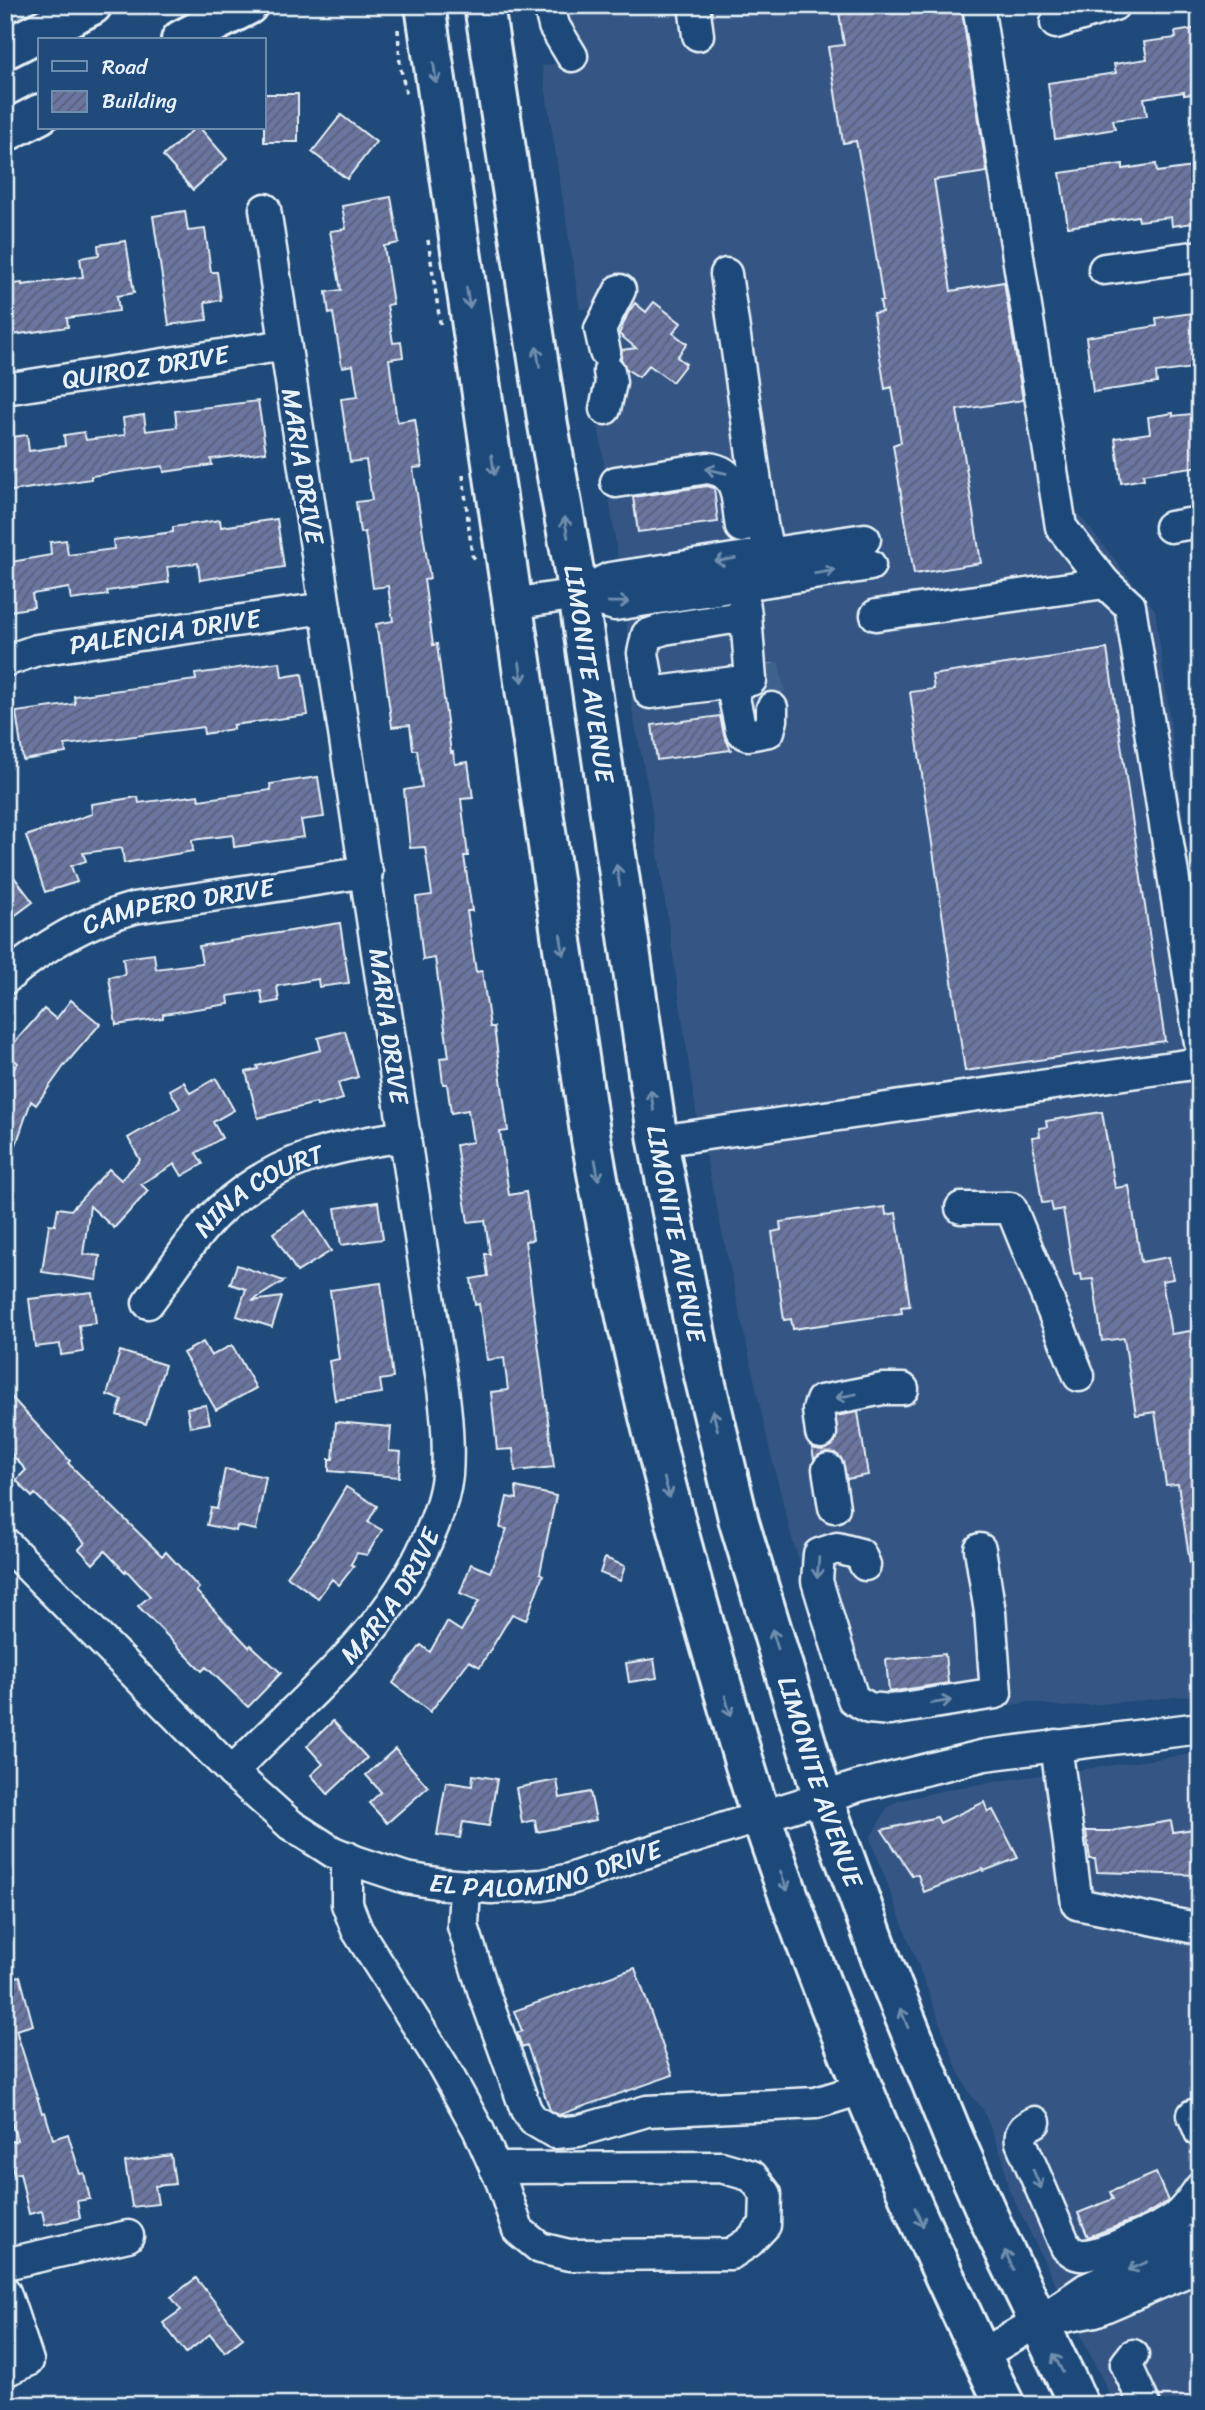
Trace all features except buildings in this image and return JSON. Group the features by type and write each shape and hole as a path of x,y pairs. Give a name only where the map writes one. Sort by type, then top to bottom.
{"main road":[{"path":"5,49 92,5"},
{"path":"185,38 248,5"},
{"path":"425,5 591,1139 613,1260 646,1410 685,1557 761,1816 822,1986 864,2088 1005,2405"},
{"name":"LIMONITE AVENUE","path":"484,5 548,425 578,594 658,1141 701,1363 739,1522 823,1798 882,1961 927,2075 988,2216 1079,2405"},
{"path":"5,132 38,115"}],"street":[{"path":"550,5 554,26 572,56"},
{"path":"694,5 698,36"},
{"path":"978,5 1061,527 1105,583 1130,606 1200,1043"},
{"path":"1056,23 1114,5"},
{"name":"MARIA DRIVE","path":"232,1772 345,1661 385,1615 404,1588 436,1520 447,1477 447,1438 440,1375 367,872 265,209"},
{"path":"1104,268 1200,256"},
{"path":"726,274 762,524 771,567"},
{"path":"605,409 611,383 600,329 620,290"},
{"name":"QUIROZ DRIVE","path":"5,389 285,345"},
{"path":"616,482 708,467 718,469 729,474 733,483 741,527"},
{"path":"1170,527 1200,522"},
{"path":"512,604 578,594 610,578 771,567 868,552"},
{"path":"578,594 615,605 742,584 771,567"},
{"path":"876,615 1105,583"},
{"path":"742,584 747,623 751,680 650,693 643,653 648,635 664,629 747,623"},
{"path":"661,597 664,629"},
{"name":"PALENCIA DRIVE","path":"5,661 37,650 325,608"},
{"path":"747,623 763,652 764,665"},
{"path":"731,683 741,731 748,735 769,731 772,708"},
{"name":"CAMPERO DRIVE","path":"5,979 71,932 101,917 134,908 367,872"},
{"path":"658,1141 1200,1063"},
{"name":"NINA COURT","path":"148,1303 219,1211 252,1184 288,1164 319,1152 405,1136"},
{"path":"961,1208 1011,1208 1079,1376"},
{"path":"821,1433 818,1410 821,1401 883,1388 902,1389"},
{"path":"828,1469 834,1507"},
{"name":"EL PALOMINO DRIVE","path":"5,1543 232,1772 291,1825 333,1852 406,1878 491,1888 542,1885 570,1879 859,1786 985,1755 1200,1728"},
{"path":"865,1564 860,1554 836,1548 819,1555 817,1581 853,1699 869,1708 890,1710 996,1693 980,1549"},
{"path":"1056,1745 1077,1904 1200,1929"},
{"path":"347,1857 347,1905 357,1930 442,2064 478,2129 518,2230 540,2248 569,2255 731,2254 749,2242 765,2225 766,2194 752,2176 721,2167 495,2168"},
{"path":"465,1886 463,1926 522,2098 533,2120 555,2133 578,2131 647,2111 816,2103 864,2088"},
{"path":"1035,2122 1024,2127 1020,2136 1021,2142 1066,2247 1074,2254 1084,2256 1167,2224 1180,2215 1200,2188"},
{"path":"5,2264 128,2236"},
{"path":"981,2355 1038,2322 1086,2289 1200,2238"},
{"path":"1038,2322 1095,2311 1200,2266"},
{"path":"5,2292 28,2361 5,2371"},
{"path":"1133,2355 1126,2364 1145,2405"}],"shaded area":[{"path":"528,5 995,5 1068,501 1155,610 1200,943 1200,1695 1065,1707 1029,1702 884,1726 868,1723 849,1710 843,1697 793,1542 769,1447 696,1112 650,798 632,709 629,645 594,397 598,378 592,351 602,307 580,309 542,66 558,63"},
{"path":"1200,1753 1200,2405 1115,2405 1008,2188 1003,2159 983,2109 970,2094 959,2073 870,1838 888,1807 898,1801 950,1789"}],"tunnel":[{"path":"764,665 772,708"}]}
